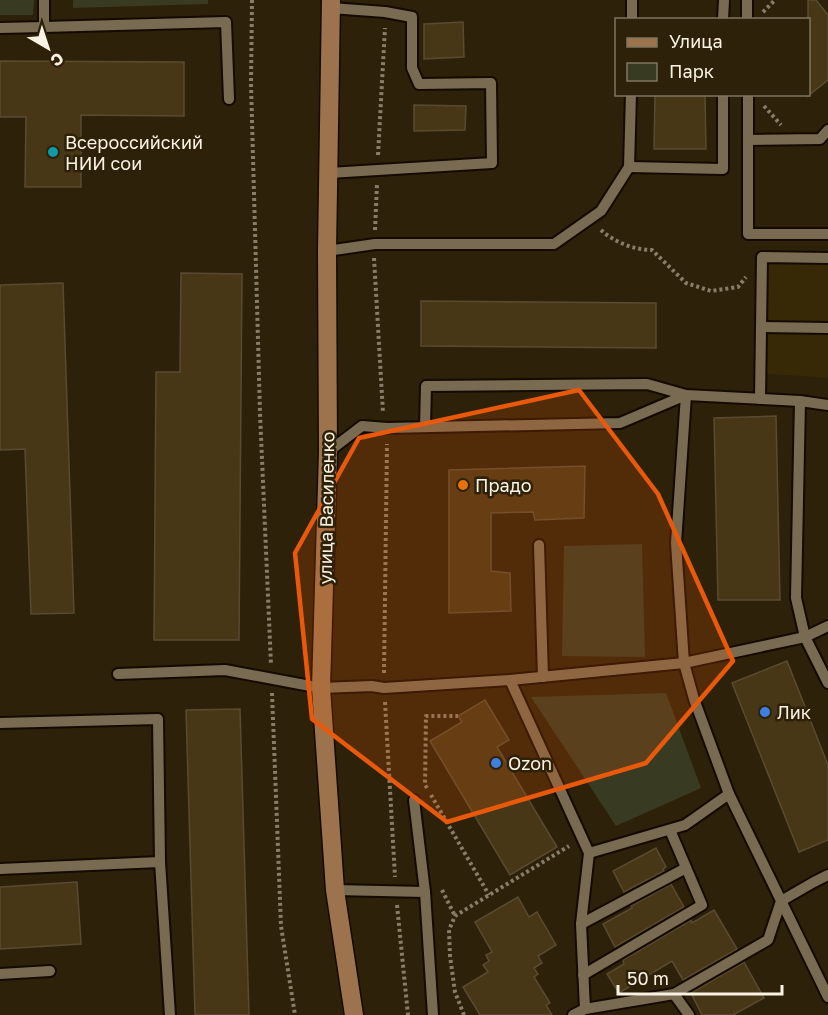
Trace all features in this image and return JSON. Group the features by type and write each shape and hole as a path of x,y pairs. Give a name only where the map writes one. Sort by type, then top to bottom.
{"main road":[{"name":"улица Василенко","path":"331,4 327,251 328,452 321,688 335,890 354,1015"}],"lane":[{"path":"44,0 44,27"},
{"path":"632,0 632,18"},
{"path":"723,18 724,0"},
{"path":"747,0 747,18"},
{"path":"329,173 492,164 490,83 419,84 412,68 412,16 331,4"},
{"path":"0,28 226,22 229,99"},
{"path":"327,251 375,244 554,244 601,212 629,167 631,96"},
{"path":"629,167 723,169 723,96"},
{"path":"748,96 748,234 828,234"},
{"path":"748,140 820,139 828,130"},
{"path":"760,399 762,257 828,258"},
{"path":"761,327 828,328"},
{"path":"425,427 426,386 647,384 686,394 800,401 828,405"},
{"path":"328,452 362,426 387,428 621,423 686,394"},
{"path":"686,394 676,543 684,663 694,699 729,794 828,997"},
{"path":"800,401 796,598 806,637 828,683"},
{"path":"539,545 543,677"},
{"path":"118,674 225,670 321,688 372,686 384,688 510,680 684,663 806,637 828,626"},
{"path":"510,680 589,853 581,924 585,1009"},
{"path":"0,723 158,719 160,862 170,1015"},
{"path":"589,853 685,825 729,794"},
{"path":"414,800 425,892 433,1015"},
{"path":"584,975 702,905 670,830"},
{"path":"0,868 160,862"},
{"path":"581,924 686,868"},
{"path":"573,1015 585,1009 674,994 768,940 781,902 828,875"},
{"path":"335,890 425,892"},
{"path":"0,974 50,971"},
{"path":"674,994 689,1015"}],"path":[{"path":"252,0 250,84 281,926 295,1015"},
{"path":"385,12 374,267 383,414 387,428 384,688 396,891 408,1015"},
{"path":"761,103 793,139"},
{"path":"589,220 609,238 640,250 652,250 686,283 711,291 738,286 762,257"},
{"path":"458,716 426,716 425,785 489,895"},
{"path":"464,1015 455,992 449,930 455,916 582,838"}],"highlighted area":[{"path":"579,390 658,494 733,661 646,763 447,822 312,719 295,553 359,438"}],"shaded area":[{"path":"828,254 828,378 756,373 757,255"}],"green space":[{"path":"0,0 34,0 33,15 0,15"},
{"path":"73,0 208,0 208,4 73,8"},
{"path":"642,544 645,657 562,656 564,546"},
{"path":"666,693 701,788 616,826 531,697"}],"building":[{"path":"808,0 816,0 828,15 828,80 810,94 810,18 808,18"},
{"path":"463,22 464,57 424,59 424,24"},
{"name":"Всероссийский НИИ сои","path":"0,61 184,62 184,116 81,115 81,187 25,187 26,117 0,117"},
{"path":"655,96 705,96 706,149 654,149"},
{"path":"414,105 466,106 465,130 414,131"},
{"path":"181,273 242,274 239,640 154,640 156,372 180,372"},
{"path":"63,283 74,613 31,614 25,449 0,450 0,285"},
{"path":"421,301 656,303 656,348 421,346"},
{"path":"776,416 780,600 718,600 714,418"},
{"path":"585,466 584,518 535,520 533,512 491,513 491,571 510,573 511,611 449,613 449,470"},
{"path":"787,661 828,765 828,840 799,852 732,683"},
{"path":"485,700 509,740 497,747 557,847 510,875 430,741 462,722 458,716"},
{"path":"240,709 249,1015 195,1015 186,710"},
{"path":"656,848 666,867 664,871 624,892 613,871"},
{"path":"77,882 81,944 0,949 0,887"},
{"path":"671,884 684,907 615,947 603,924"},
{"path":"518,897 529,917 537,912 556,945 538,956 542,963 534,968 538,974 534,977 550,1003 546,1005 552,1015 480,1015 463,987 488,972 483,965 489,961 486,955 492,952 475,922"},
{"path":"714,910 737,949 683,980 672,961 619,993 607,974 624,964 623,960 691,920 692,923"},
{"path":"744,962 764,998 733,1015 702,1015 691,993"}],"place":[{"name":"Всероссийский НИИ сои","path":"53,152"},
{"name":"Прадо","path":"463,485"},
{"name":"Лик","path":"765,712"},
{"name":"Ozon","path":"496,763"}]}
